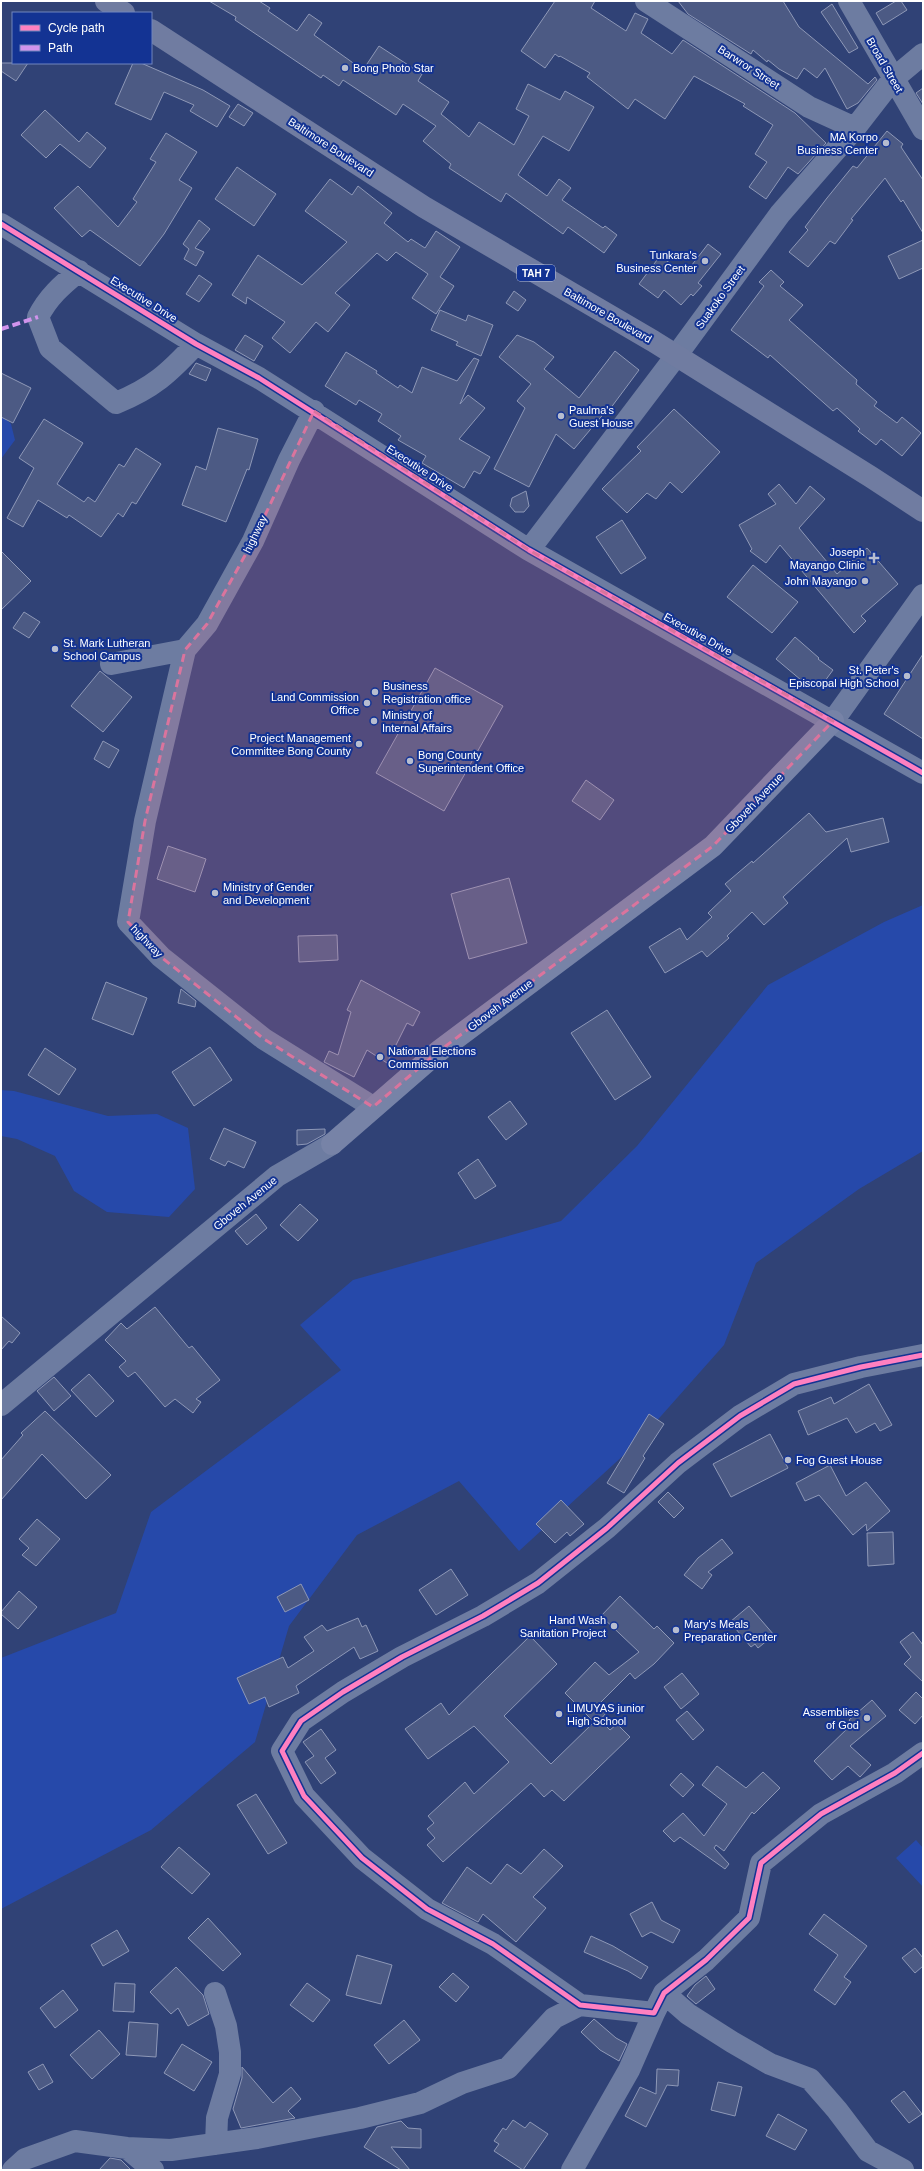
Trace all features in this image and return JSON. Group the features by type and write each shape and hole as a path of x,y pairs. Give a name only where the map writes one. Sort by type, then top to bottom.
{"highway":[{"path":"106,1 122,12"},
{"name":"Baltimore Boulevard","path":"152,31 424,207 676,356 871,476 923,512"}],"main road":[{"name":"Gboveh Avenue","path":"332,1144 439,1051 712,846 834,721"}],"street":[{"name":"Barwror Street","path":"646,1 809,106 855,128"},
{"name":"Broad Street","path":"849,1 923,129"},
{"name":"Suakoko Street","path":"528,550 676,356 780,214 855,128 893,79 923,54"},
{"name":"Executive Drive","path":"1,224 196,344 259,378 314,411 528,550 834,721 923,773"},
{"path":"79,271 56,291 44,306 38,317 50,348 116,404 137,395 166,376 196,344"},
{"name":"highway","path":"314,411 289,460 253,541 207,624 185,650 146,821 128,922 161,957 264,1039 373,1107"},
{"name":"Gboveh Avenue","path":"834,721 923,595"},
{"path":"112,664 185,650"},
{"name":"Gboveh Avenue","path":"1,1405 277,1176 332,1144"},
{"path":"654,2013 580,2004 494,1944 427,1909 362,1858 304,1796 282,1751 301,1721 343,1692 402,1657 484,1616 538,1583 607,1528 678,1463 740,1416 794,1384 861,1367 923,1355"},
{"path":"572,2170 629,2070 664,1993 706,1960 749,1918 761,1863 821,1814 895,1773 923,1753"},
{"path":"215,1993 226,2026 230,2052 230,2074 217,2118 216,2144"},
{"path":"664,1993 688,2014 732,2042 770,2064 810,2079 837,2110 868,2151 903,2170"},
{"path":"13,2170 25,2159 75,2141 127,2148 171,2150 216,2144 360,2118 420,2103 462,2083 508,2068 554,2018 580,2004"},
{"path":"127,2148 153,2170"}],"highlighted area":[{"path":"314,411 529,550 833,721 713,846 439,1051 373,1107 264,1039 161,957 128,922 145,821 185,650 207,624 253,541"}],"shaded area":[{"path":"1,414 11,424 15,440 1,459"},
{"path":"923,905 923,1151 859,1189 756,1263 724,1345 638,1442 519,1551 459,1481 357,1535 289,1626 255,1742 151,1830 1,1909 1,1658 116,1613 151,1512 341,1370 300,1325 353,1280 561,1221 637,1146 768,985 884,922"},
{"path":"1,1090 14,1091 108,1116 157,1114 188,1128 195,1189 169,1217 107,1212 74,1191 55,1156 17,1139 1,1136"},
{"path":"916,1840 923,1848 923,1887 896,1858"}],"building":[{"path":"209,1 259,1 270,8 268,11 297,31 309,14 322,23 314,35 363,70 379,46 422,74 418,81 449,102 441,114 469,137 479,122 514,145 529,116 516,109 528,84 560,100 565,91 594,107 569,151 543,136 518,175 547,196 559,179 571,188 562,200 603,228 605,226 617,235 604,253 568,227 563,234 506,193 501,202 449,168 451,164 423,141 436,126 403,104 396,115 343,80 339,86 323,75 321,78 235,20 236,17"},
{"path":"555,1 595,1 591,8 626,31 635,13 648,19 641,33 672,54 683,40 795,113 826,143 798,174 788,167 766,199 749,187 767,162 755,154 773,125 743,106 745,104 694,76 665,119 635,99 628,109 587,77 590,73 560,56 559,57 555,54 545,68 521,51"},
{"path":"678,1 783,1 799,27 868,84 875,77 877,80 858,103 847,109 825,68 817,78 804,68 797,79 779,69 768,60 767,62 753,50 751,54 688,14"},
{"path":"896,1 901,1 907,10 883,25 876,13"},
{"path":"832,4 858,48 849,53 821,12"},
{"path":"1,63 27,64 16,81 1,71"},
{"path":"133,64 143,64 203,90 230,106 217,127 190,111 194,105 164,92 151,120 115,104"},
{"path":"923,88 923,104 916,93"},
{"path":"238,104 253,113 244,126 229,117"},
{"path":"45,110 79,142 87,132 106,148 90,168 60,144 46,158 21,135"},
{"path":"887,131 903,144 901,147 923,180 923,233 903,200 901,202 885,178 851,219 853,220 835,244 830,241 808,267 789,252 808,230 805,227 827,198 853,166 857,168"},
{"path":"166,133 197,152 179,180 192,188 164,234 140,266 90,230 82,237 54,208 78,186 118,227 137,202 133,199 156,162 150,159"},
{"path":"237,167 276,194 254,226 215,199"},
{"path":"330,179 352,195 358,186 392,213 384,223 408,242 411,239 425,248 436,231 460,247 440,277 454,286 436,314 412,298 428,274 396,252 387,261 377,253 335,293 350,305 328,332 316,322 290,353 272,338 285,322 247,297 246,304 232,295 258,255 302,285 347,242 305,211"},
{"path":"199,220 210,229 195,248 204,252 196,266 184,259 189,249 183,244"},
{"path":"923,240 923,268 899,279 888,256"},
{"path":"708,244 721,254 698,283 702,286 693,296 691,294 681,305 664,290 658,298 639,284 660,256 685,274"},
{"path":"771,270 784,282 780,286 803,305 789,320 857,380 856,384 877,402 874,406 897,423 902,417 921,433 902,456 881,439 876,445 858,431 860,429 837,408 833,411 770,355 768,358 731,330 764,286 759,282"},
{"path":"199,275 212,284 199,302 186,294"},
{"path":"514,291 526,300 518,311 506,303"},
{"path":"440,310 466,321 468,315 493,325 481,356 456,345 458,342 431,330"},
{"path":"245,335 263,346 254,361 235,350"},
{"path":"517,335 534,342 554,357 544,369 579,398 615,351 639,370 607,413 606,411 574,449 556,434 529,487 494,469 525,408 517,401 531,384 499,357"},
{"path":"346,352 377,371 376,373 398,388 400,385 412,393 422,367 457,381 474,358 479,360 460,404 468,395 485,408 459,439 490,457 480,474 474,471 464,488 422,463 426,456 398,440 401,436 378,421 382,414 359,400 356,405 325,386"},
{"path":"196,363 211,369 206,381 189,374"},
{"path":"1,373 31,388 13,423 1,417"},
{"path":"674,409 720,452 682,493 670,482 656,499 647,493 627,513 602,489 641,451 637,447"},
{"path":"44,419 83,443 57,484 84,502 88,497 95,502 119,464 124,467 136,448 161,464 136,504 132,502 123,517 118,513 101,537 69,515 67,518 38,500 23,527 7,518 34,468 19,458"},
{"path":"218,428 258,439 249,470 247,469 226,522 182,505 196,466 206,470"},
{"path":"779,484 796,504 810,486 825,499 799,528 837,574 867,548 898,584 861,616 866,621 854,633 780,545 766,563 750,551 752,549 739,525 776,504 768,494"},
{"path":"526,491 529,506 524,512 515,512 510,506 512,498"},
{"path":"622,520 646,558 621,574 596,537"},
{"path":"1,551 31,581 1,610"},
{"path":"753,565 798,602 772,633 727,597"},
{"path":"24,612 40,622 29,638 13,628"},
{"path":"795,637 819,658 818,659 833,670 819,689 802,678 801,680 776,659"},
{"path":"923,654 923,739 884,714"},
{"path":"435,668 503,706 444,811 376,773"},
{"path":"100,671 132,697 103,732 71,706"},
{"path":"103,741 119,750 109,768 94,759"},
{"path":"586,780 614,800 600,820 572,801"},
{"path":"809,813 826,832 883,818 889,842 851,852 847,838 783,897 788,903 764,925 752,912 727,936 729,938 707,957 702,951 665,973 649,947 680,928 687,940 712,917 708,913 731,891 725,884 752,861 753,863"},
{"path":"168,846 206,859 195,892 157,879"},
{"path":"509,878 527,943 469,959 451,894"},
{"path":"337,935 338,960 299,962 298,936"},
{"path":"361,980 420,1012 413,1026 407,1023 387,1063 367,1050 354,1077 324,1062 329,1051 338,1055 351,1012 347,1010"},
{"path":"106,982 147,998 133,1035 92,1019"},
{"path":"181,989 196,1001 195,1007 178,1003"},
{"path":"607,1010 651,1077 615,1100 571,1033"},
{"path":"210,1047 232,1080 194,1106 172,1072"},
{"path":"45,1048 76,1069 59,1095 28,1075"},
{"path":"510,1101 527,1124 506,1140 488,1117"},
{"path":"224,1128 256,1142 244,1168 228,1161 225,1166 210,1159"},
{"path":"325,1129 325,1134 307,1144 297,1145 297,1130"},
{"path":"478,1159 496,1186 475,1199 458,1173"},
{"path":"300,1204 318,1220 298,1241 280,1225"},
{"path":"256,1214 267,1228 247,1245 235,1231"},
{"path":"155,1307 189,1348 192,1346 220,1380 196,1399 201,1402 193,1413 175,1399 165,1407 135,1372 128,1377 119,1367 126,1361 105,1340 121,1323 127,1329"},
{"path":"1,1316 20,1333 12,1343 9,1341 1,1350"},
{"path":"89,1374 114,1401 96,1417 71,1390"},
{"path":"54,1377 71,1396 54,1411 37,1391"},
{"path":"869,1384 892,1425 880,1431 875,1423 856,1433 847,1418 808,1435 798,1411 831,1397 834,1404"},
{"path":"45,1411 111,1475 86,1499 42,1454 1,1500 1,1460 23,1435 21,1433"},
{"path":"649,1414 664,1424 643,1456 645,1458 624,1493 607,1483"},
{"path":"770,1434 788,1468 731,1497 713,1464"},
{"path":"830,1465 846,1496 866,1482 890,1511 867,1531 866,1524 853,1535 819,1495 805,1501 796,1483"},
{"path":"668,1492 684,1508 674,1518 658,1502"},
{"path":"561,1500 584,1524 570,1536 567,1532 555,1543 536,1524"},
{"path":"37,1519 60,1539 36,1566 22,1555 29,1548 19,1539"},
{"path":"893,1532 894,1564 868,1566 867,1533"},
{"path":"722,1539 733,1553 708,1572 712,1575 702,1589 684,1575 698,1558"},
{"path":"451,1569 468,1595 436,1615 419,1590"},
{"path":"301,1584 309,1600 285,1612 277,1597"},
{"path":"19,1591 37,1607 18,1629 1,1614 1,1612"},
{"path":"620,1596 654,1629 657,1626 674,1643 654,1664 635,1679 630,1673 598,1705 606,1713 600,1720 610,1730 617,1724 630,1737 564,1801 552,1790 544,1797 531,1783 443,1862 427,1845 435,1838 427,1829 434,1823 428,1816 465,1782 474,1794 509,1762 474,1726 428,1759 405,1729 441,1703 449,1715 530,1636 557,1664 504,1716 551,1764 594,1722 565,1693 595,1662 609,1675 639,1652 601,1616"},
{"path":"749,1606 774,1635 758,1648 755,1644 751,1647 730,1622"},
{"path":"358,1618 362,1627 366,1625 378,1651 360,1659 354,1647 296,1686 299,1693 269,1707 265,1697 249,1704 237,1678 283,1657 288,1668 314,1651 304,1637 322,1625 327,1631"},
{"path":"913,1632 923,1645 923,1682 904,1664 911,1657 900,1642"},
{"path":"682,1673 699,1694 681,1709 664,1687"},
{"path":"916,1692 923,1699 923,1715 915,1724 899,1710"},
{"path":"872,1700 886,1716 850,1746 871,1765 860,1777 848,1766 832,1780 814,1761 852,1724 849,1720"},
{"path":"687,1711 704,1730 693,1740 676,1720"},
{"path":"321,1729 336,1750 325,1758 336,1773 321,1784 305,1762 314,1756 303,1742"},
{"path":"717,1766 746,1788 763,1772 780,1788 754,1814 752,1812 724,1851 716,1845 714,1848 729,1864 725,1869 680,1837 674,1842 663,1831 683,1813 704,1836 727,1804 702,1785"},
{"path":"681,1773 694,1785 683,1797 670,1785"},
{"path":"256,1794 287,1843 268,1854 237,1805"},
{"path":"179,1847 210,1874 192,1894 161,1867"},
{"path":"544,1849 563,1866 533,1897 546,1908 516,1942 483,1914 478,1922 442,1903 467,1867 491,1884 507,1864 521,1874"},
{"path":"652,1902 661,1920 680,1930 673,1943 651,1932 642,1937 630,1914"},
{"path":"824,1914 867,1946 844,1977 851,1982 835,2005 814,1990 838,1955 809,1934"},
{"path":"208,1918 241,1954 223,1971 188,1938"},
{"path":"117,1930 129,1951 103,1966 91,1945"},
{"path":"591,1936 613,1946 648,1967 641,1979 628,1971 584,1952"},
{"path":"915,1948 923,1958 923,1966 915,1973 902,1958"},
{"path":"357,1955 392,1965 381,2004 346,1995"},
{"path":"176,1967 203,1995 209,2014 188,2026 178,2008 171,2014 150,1992"},
{"path":"453,1973 469,1987 456,2002 439,1987"},
{"path":"706,1976 715,1989 696,2004 687,1996 695,1985"},
{"path":"115,1983 135,1984 134,2012 113,2011"},
{"path":"307,1983 330,2000 313,2022 290,2005"},
{"path":"63,1990 78,2010 55,2028 40,2008"},
{"path":"594,2019 616,2038 627,2044 619,2061 600,2050 581,2032"},
{"path":"404,2020 420,2040 389,2064 374,2045"},
{"path":"129,2022 158,2024 156,2057 126,2055"},
{"path":"99,2030 120,2054 92,2079 70,2055"},
{"path":"182,2044 212,2062 194,2091 164,2073"},
{"path":"43,2064 53,2082 39,2090 28,2072"},
{"path":"242,2067 273,2103 291,2087 301,2099 288,2111 295,2118 241,2128 233,2109 242,2078"},
{"path":"657,2069 679,2070 678,2086 667,2085 646,2127 625,2116 640,2087 656,2094"},
{"path":"718,2082 742,2087 735,2116 711,2110"},
{"path":"904,2091 922,2114 909,2123 891,2101"},
{"path":"778,2114 807,2130 795,2150 766,2136"},
{"path":"513,2120 525,2128 530,2122 548,2134 523,2170 494,2151 499,2144 494,2141 503,2128 506,2130"},
{"path":"401,2121 408,2128 421,2129 421,2148 391,2147 410,2170 401,2170 364,2147 377,2127"},
{"path":"110,2158 121,2160 131,2170 99,2170"}],"marked path":[{"path":"1,329 38,317"}],"cycle path":[{"path":"1,224 196,344 259,378 529,550 923,773"},
{"path":"923,1355 861,1367 794,1384 740,1416 678,1463 607,1528 538,1583 483,1616 402,1657 343,1692 301,1721 282,1751 304,1796 362,1858 427,1909 493,1944 580,2005 654,2013 664,1993 706,1960 749,1918 761,1863 821,1814 895,1773 923,1753"}],"place":[{"name":"Bong Photo Star","path":"345,68"},
{"name":"MA Korpo Business Center","path":"886,143"},
{"name":"Tunkara's Business Center","path":"705,261"},
{"name":"Paulma's Guest House","path":"561,416"},
{"name":"Joseph Mayango Clinic","path":"874,558"},
{"name":"John Mayango","path":"865,581"},
{"name":"St. Mark Lutheran School Campus","path":"55,649"},
{"name":"St. Peter's Episcopal High School","path":"907,676"},
{"name":"Business Registration office","path":"375,692"},
{"name":"Land Commission Office","path":"367,703"},
{"name":"Ministry of Internal Affairs","path":"374,721"},
{"name":"Project Management Committee Bong County","path":"359,744"},
{"name":"Bong County Superintendent Office","path":"410,761"},
{"name":"Ministry of Gender and Development","path":"215,893"},
{"name":"National Elections Commission","path":"380,1057"},
{"name":"Fog Guest House","path":"788,1460"},
{"name":"Hand Wash Sanitation Project","path":"614,1626"},
{"name":"Mary's Meals Preparation Center","path":"676,1630"},
{"name":"LIMUYAS junior High School","path":"559,1714"},
{"name":"Assemblies of God","path":"867,1718"}]}
